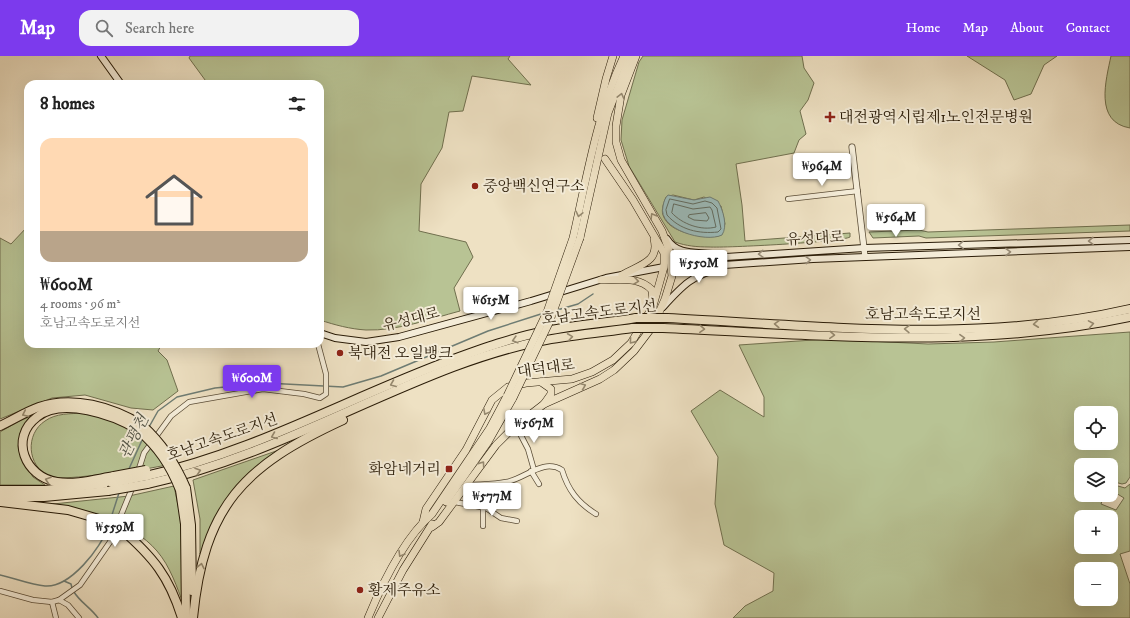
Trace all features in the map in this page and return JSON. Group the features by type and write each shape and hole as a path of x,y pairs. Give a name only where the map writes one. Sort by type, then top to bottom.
{"highway":[{"name":"호남고속도로지선","path":"0,497 44,497 108,491 197,460 208,460 263,440 361,397 481,350 545,331 636,318 667,318 869,329 953,330 1009,328 1062,322 1130,309"},
{"name":"호남고속도로지선","path":"147,477 194,472 252,452 452,368 514,347 545,340 633,328 866,337 943,338 1025,334 1130,317"},
{"path":"193,618 202,562 210,535 228,502 252,474 275,456 314,433 446,375 452,368"},
{"path":"0,426 39,407 68,402 88,404 110,409 155,436 178,468 191,525 193,618"},
{"path":"140,427 107,415 86,410 51,410 40,414 28,427 24,440 25,458 31,469 39,476 59,483 147,477"},
{"path":"0,490 45,490 113,479"},
{"path":"183,489 186,618"},
{"path":"0,502 68,510 99,519 121,529 141,546 155,562 172,590 182,618"}],"main road":[{"path":"101,56 118,80"},
{"path":"597,118 613,56"},
{"path":"576,238 606,103 614,78 624,56"},
{"path":"510,397 547,312 576,238 608,113 630,56"},
{"path":"636,56 621,95 616,126 616,142 621,160 670,244 680,250 728,256"},
{"path":"605,159 621,181 652,231 664,253 667,266"},
{"path":"622,274 652,257 656,247 652,231"},
{"path":"662,231 669,250 667,266"},
{"name":"유성대로","path":"324,334 335,338 366,342 399,337 531,301 622,274 667,266 680,260 864,248 1130,240"},
{"name":"유성대로","path":"667,266 681,268 865,257 1130,247"},
{"path":"661,310 680,287 694,277 719,268 741,264"},
{"name":"대덕대로","path":"423,522 426,509 466,450 492,400 508,387 526,383 572,379 592,372 613,360 631,343 653,306 667,266"},
{"name":"대덕대로","path":"378,618 403,570 432,527 439,522 455,502 496,445 516,426 544,404 600,379 614,370 643,341 661,310 672,276 667,266"},
{"path":"601,280 638,280 643,282 652,290 653,306"},
{"path":"656,296 662,294 663,298 661,310"},
{"path":"541,382 551,389 551,394 544,404"},
{"name":"대덕대로","path":"368,618 378,595 392,570 423,522 432,514 510,397"},
{"name":"대덕대로","path":"432,527 434,518 488,442 510,397"}],"street":[{"path":"852,147 865,257"},
{"path":"788,199 858,191"},
{"path":"0,591 33,600 52,602 61,599 80,585 110,542 118,520 129,498 144,453 171,416 183,405 189,402 262,389 304,394 320,398 326,394 326,374 319,348"},
{"path":"516,426 528,449 532,471 539,484"},
{"path":"468,485 507,482 532,471 552,466 560,469 571,493 584,506 596,514"},
{"path":"455,502 483,508 501,518 517,520"},
{"path":"483,508 483,526"},
{"path":"61,599 79,618"},
{"path":"52,602 56,618"}],"green space":[{"path":"190,56 510,56 508,59 531,85 472,76 463,111 449,112 442,148 421,184 419,231 466,242 473,257 454,288 460,311 401,327 378,330 354,329 324,321 324,80 205,80 189,58"},
{"path":"643,56 802,56 804,68 814,83 808,100 800,111 806,134 799,140 794,153 736,164 745,241 850,233 850,237 827,241 759,246 705,247 675,242 629,166 621,140 622,120 639,62","holes":["673,195 694,200 704,197 721,206 725,224 719,236 704,236 687,233 679,230 666,221 662,211 666,197"]},
{"path":"967,56 1057,56 1044,65 1031,94 1014,100 1005,80"},
{"path":"1111,56 1130,56 1130,128 1119,124 1111,118 1107,109 1105,88"},
{"path":"1130,225 1130,231 926,238 919,236 873,238 869,232 919,230 928,232"},
{"path":"24,230 24,348 160,348 158,351 167,360 178,391 153,410 131,408 85,395 52,398 0,419 0,238 11,244"},
{"path":"1130,332 1130,477 1126,483 1118,483 1118,458 1074,458 1074,502 1102,502 1101,504 1116,510 1124,498 1118,494 1118,486 1125,488 1130,484 1130,551 1120,554 1130,584 1130,618 733,618 745,606 773,591 774,573 724,545 715,504 718,457 691,411 720,390 764,417 764,397 739,345 828,339 928,344 994,342"},
{"path":"83,413 101,417 126,427 149,443 137,469 92,476 56,478 49,476 36,465 31,450 34,434 39,427 49,418 63,414"},
{"path":"36,414 24,431 24,463 33,477 45,485 0,485 0,432 17,422"},
{"path":"152,446 167,465 140,470 145,454"},
{"path":"279,450 259,465 235,487 217,515 200,554 200,519 193,480"},
{"path":"174,486 182,525 184,606 166,563 147,541 135,532 109,519 81,510 53,504 129,496"}],"water":[{"path":"668,195 694,200 710,197 718,201 722,209 725,223 722,235 715,237 695,236 675,228 667,222 663,214 665,198"}],"waterway":[{"name":"관평천","path":"557,310 578,304 593,294"},
{"name":"관평천","path":"149,427 158,411 177,397 215,388 266,383 343,387 381,376 488,331 544,313"},
{"name":"관평천","path":"128,471 143,438"},
{"name":"관평천","path":"110,521 119,493"},
{"name":"관평천","path":"0,575 34,584 45,586 55,585 74,574 83,565 99,545 108,527"},
{"path":"64,581 71,584 72,588"},
{"path":"74,592 98,618"}],"place":[{"name":"대전광역시립제1노인전문병원","path":"830,117"},
{"name":"중앙백신연구소","path":"475,186"},
{"name":"북대전 오일뱅크","path":"340,353"},
{"name":"화암네거리","path":"449,469"},
{"name":"황제주유소","path":"360,590"}]}
